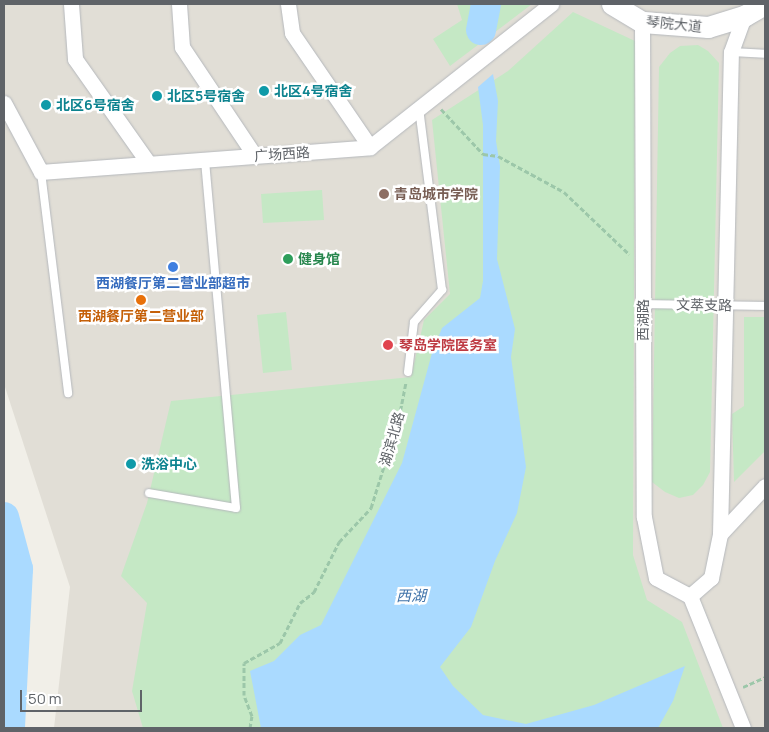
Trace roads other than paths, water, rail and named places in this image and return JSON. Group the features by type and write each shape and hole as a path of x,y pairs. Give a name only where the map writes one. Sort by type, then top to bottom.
{"street":[{"path":"71,4 75,59 149,164"},
{"path":"179,4 182,47 255,156"},
{"path":"288,4 292,33 370,148 551,4"},
{"name":"琴院大道","path":"612,4 642,22 708,27 744,16 765,4"},
{"path":"743,728 690,596 711,578 720,534 731,52 744,16"},
{"name":"西湖路","path":"642,22 644,517 656,578 690,596"},
{"path":"4,103 41,172"},
{"name":"广场西路","path":"41,172 370,148"},
{"path":"720,534 765,486"}],"lane":[{"path":"731,52 765,54"},
{"path":"408,372 414,322 442,290 425,103"},
{"path":"149,493 236,508 206,160"},
{"path":"41,172 68,393"},
{"name":"文萃支路","path":"643,304 765,306"}],"water":[{"name":"西湖","path":"493,74 498,101 496,141 500,166 497,259 515,329 511,357 526,467 517,513 495,561 471,627 440,667 453,686 483,715 526,724 594,705 685,666 673,701 658,728 261,728 250,671 274,661 300,635 321,625 402,463 432,353 442,328 480,298 483,281 483,125 478,87"}],"waterway":[{"path":"481,30 486,4"},
{"path":"4,517 18,569 10,728"}],"place":[{"name":"北区4号宿舍","path":"264,91"},
{"name":"北区5号宿舍","path":"157,96"},
{"name":"北区6号宿舍","path":"46,105"},
{"name":"青岛城市学院","path":"384,194"},
{"name":"健身馆","path":"288,259"},
{"name":"西湖餐厅第二营业部超市","path":"173,267"},
{"name":"西湖餐厅第二营业部","path":"141,300"},
{"name":"琴岛学院医务室","path":"388,345"},
{"name":"洗浴中心","path":"131,464"}]}
